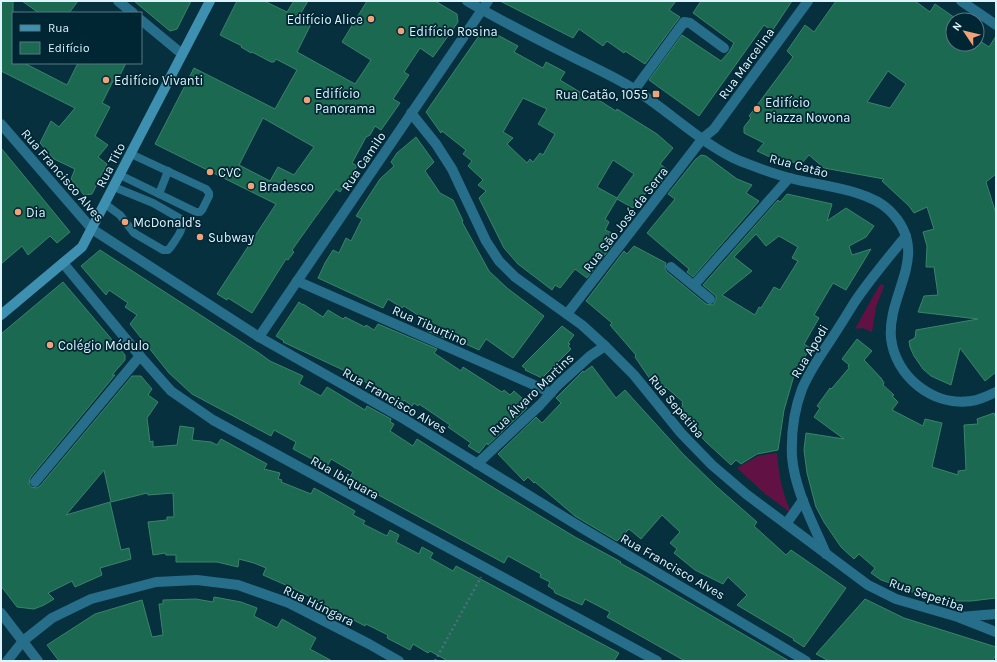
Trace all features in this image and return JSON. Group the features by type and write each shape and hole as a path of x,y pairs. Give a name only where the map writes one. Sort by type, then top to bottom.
{"main road":[{"name":"Rua Tito","path":"1,315 82,247 210,1"}],"street":[{"path":"118,1 132,12"},
{"name":"Rua Catão","path":"468,1 485,5 635,89 722,151 739,160 789,178 843,190 869,198 888,208 898,220 906,236 909,251 906,272 892,318 891,338 895,354 903,370 924,391 935,397 951,401 970,402 985,398 996,392"},
{"name":"Rua Marcelina","path":"703,138 714,129 808,1"},
{"path":"961,1 996,25"},
{"name":"Rua Camilo","path":"259,336 485,5"},
{"path":"142,21 182,54"},
{"path":"635,89 684,22 690,23 724,48"},
{"name":"Rua Sepetiba","path":"411,113 436,144 452,169 486,241 499,261 515,277 586,328 605,346 634,376 681,433 712,465 746,494 868,585 896,599 958,617 996,632"},
{"name":"Rua Francisco Alves","path":"1,124 92,229 259,336 404,419 582,528 806,661"},
{"name":"Rua São José da Serra","path":"567,314 703,138"},
{"path":"694,285 789,178"},
{"name":"Rua Apodi","path":"826,555 803,500 796,478 792,458 792,435 796,408 803,388 816,363 855,302 906,236"},
{"name":"Rua Ibiquara","path":"63,263 171,391 213,420 657,661"},
{"path":"671,267 710,299"},
{"name":"Rua Tiburtino","path":"297,281 551,393"},
{"name":"Rua Álvaro Martins","path":"477,464 585,361 605,346"},
{"path":"35,482 140,356"},
{"path":"786,524 803,500"},
{"name":"Rua Apodi","path":"812,544 814,525"},
{"name":"Rua Húngara","path":"7,661 23,641 52,618 91,599 156,582 197,580 238,585 289,603 399,661"},
{"path":"1,613 38,661"},
{"path":"958,617 996,614"}],"lane":[{"path":"120,175 198,212 202,210 209,196 206,189 131,154"},
{"path":"159,194 168,171"},
{"path":"105,204 120,215 134,233 163,250 168,250 170,248 182,227 181,220 157,205 114,187"}],"path":[{"path":"435,661 487,568"}],"shaded area":[{"path":"882,284 884,286 876,307 872,332 863,328 855,329 879,286"},
{"path":"777,453 781,484 791,513 764,493 737,468 758,456"}],"building":[{"path":"1,1 13,1 12,64 26,64 67,85 78,64 126,64 116,83 113,81 102,103 110,107 95,136 108,145 98,157 107,164 92,194 84,195 71,179 75,169 54,159 40,143 51,121 59,127 75,108 1,71"},
{"path":"22,1 78,1 70,12 38,12"},
{"path":"134,1 191,1 177,29 170,31"},
{"path":"237,1 264,1 287,12 294,1 308,1 299,16 311,24 297,52 355,84 371,60 342,42 367,1 435,1 457,14 458,22 433,57 420,48 404,72 409,75 393,99 400,103 381,130 375,126 370,135 366,137 352,163 357,166 348,180 340,192 336,189 314,219 292,250 294,252 288,260 286,259 252,313 228,298 227,300 217,294 276,204 155,144 194,68 275,109 297,70 276,59 274,62 271,62 252,52 251,53 241,47 242,46 220,35","holes":["263,118 314,147 294,175 278,167 270,181 239,165"]},
{"path":"500,1 676,1 669,10 680,17 645,64 625,51 624,53 607,41 603,46 579,29 573,38"},
{"path":"701,1 792,1 772,31 764,25 699,116 649,80 682,35 721,61 729,52 734,43 693,13"},
{"path":"836,1 915,1 930,12 935,4 946,12 945,12 945,52 985,52 985,44 989,47 996,36 996,174 986,182 996,214 996,372 985,381 960,348 951,385 931,376 923,369 910,347 909,341 915,338 916,330 978,319 918,312 924,296 938,295 934,267 926,267 927,246 923,232 934,229 927,207 914,213 909,206 882,181 884,179 824,168 809,155 801,164 770,157 757,151 764,143 744,133 744,127 751,118 749,116 793,57 787,51 805,25 814,32","holes":["888,71 906,84 890,108 867,102"]},
{"path":"483,30 490,31 518,46 514,52 543,68 546,62 565,72 560,80 588,97 589,94 616,111 617,109 657,134 673,148 660,164 669,171 658,186 654,183 633,208 617,199 605,219 609,222 605,230 612,233 608,238 614,243 587,278 575,269 560,288 555,285 552,290 518,264 504,248 479,198 486,191 478,185 483,180 468,166 472,161 463,154 466,150 442,131 441,133 426,112","holes":["523,98 547,109 538,124 555,134 543,155 540,153 533,162 530,159 527,163 507,144 513,138 503,132","613,160 634,174 617,198 597,187"]},
{"path":"416,137 434,162 425,171 440,193 453,200 463,221 462,222 489,271 507,288 544,316 513,358 486,339 479,350 446,335 444,338 427,331 432,324 404,306 402,308 388,299 383,308 318,278 333,250 339,253 346,238 351,241 362,219 356,216 380,179 394,166 391,162 397,153"},
{"name":"Dia","path":"1,148 70,232 57,243 50,236 28,255 22,246 1,264"},
{"path":"701,155 706,156 737,179 752,185 746,193 759,201 693,277 687,272 689,269 647,233 675,199 668,194 695,160"},
{"path":"787,194 832,204 827,221 846,208 874,226 866,237 849,246 852,255 871,249 846,290 833,283 814,315 819,318 804,344 810,348 799,367 797,365 784,410 778,450 757,454 741,464 736,460 731,465 706,442 678,411 683,405 683,402 666,387 661,392 635,357 636,355 610,325 612,323 586,301 624,251 627,254 634,246 666,263 665,269 667,272 706,304 713,305 716,300 716,296 703,285 778,200 780,202","holes":["756,234 766,246 779,236 798,247 792,258 798,261 780,290 774,287 755,315 722,295 752,271 734,257"]},
{"path":"100,250 270,361 303,376 299,384 321,396 327,387 365,410 367,406 391,419 390,422 394,424 390,431 413,446 417,439 575,537 621,562 620,563 789,661 685,661 607,617 610,612 585,599 582,605 555,593 554,590 548,586 550,582 540,577 541,574 508,556 504,563 349,479 353,472 331,459 327,467 293,449 296,442 274,430 271,436 192,394 169,373 130,324 137,315 125,307 128,303 109,290 106,295 81,266"},
{"path":"63,282 125,355 125,360 112,375 115,375 30,478 29,484 31,487 37,488 40,486 132,376 141,376 152,389 148,395 158,402 147,418 150,442 153,441 153,447 177,445 180,426 194,428 192,440 211,442 217,445 221,439 267,464 264,469 280,473 278,479 282,480 281,482 311,494 314,488 355,511 353,515 365,521 363,524 387,536 390,530 399,535 396,542 419,554 422,547 433,553 430,558 453,571 456,566 619,653 614,661 448,661 430,651 428,653 413,644 410,650 387,638 388,635 366,624 365,626 297,590 263,575 266,568 254,563 239,559 238,567 217,562 176,562 176,555 166,555 165,553 153,555 148,522 167,520 167,517 174,517 173,493 148,495 147,493 111,502 104,470 66,515 110,502 121,550 129,548 131,559 100,568 102,575 75,587 72,581 48,593 54,599 44,605 34,609 17,607 1,586 1,334"},
{"path":"299,302 323,317 328,310 343,319 345,317 365,327 366,325 374,330 378,324 437,349 434,353 461,371 463,367 502,392 504,390 510,395 514,391 523,399 521,401 527,408 488,445 487,443 479,453 468,446 471,443 448,427 450,425 419,404 418,406 414,403 412,406 404,400 398,408 374,394 376,389 356,376 283,342 284,341 276,336"},
{"path":"562,326 574,335 568,343 570,344 568,346 571,349 542,378 525,370 526,369 522,366"},
{"path":"857,339 872,351 864,360 881,378 884,383 883,385 894,395 892,396 898,402 892,410 923,426 925,419 942,423 932,467 958,475 958,471 966,470 964,425 978,424 977,419 994,413 996,419 996,598 971,601 953,601 929,597 899,588 899,586 881,580 871,573 875,568 859,554 854,559 841,547 824,522 816,507 807,473 804,450 806,433 844,439 814,417 820,408 817,406 830,388 831,389 833,387 849,368 849,365 842,359"},
{"path":"592,366 616,398 625,390 683,454 717,487 757,522 754,526 786,555 791,550 846,588 804,647 793,640 794,639 737,605 747,595 728,577 723,584 695,570 674,553 677,549 670,543 680,532 662,515 641,539 629,529 617,541 575,516 528,477 524,481 498,454 536,417 542,423 561,403 556,398 583,371 584,372"},
{"path":"214,597 241,602 257,608 254,616 277,628 282,619 316,638 310,649 332,661 59,661 47,645 95,614 142,600 152,637 163,635 159,604 163,604 163,600 196,599 213,602"},
{"path":"865,599 904,618 996,647 996,655 992,661 829,661 816,654"}],"place":[{"name":"Edifício Alice","path":"371,19"},
{"name":"Edifício Rosina","path":"401,31"},
{"name":"Edifício Vivanti","path":"106,80"},
{"name":"Rua Catão, 1055","path":"656,94"},
{"name":"Edifício Panorama","path":"307,100"},
{"name":"Edifício Piazza Novona","path":"757,109"},
{"name":"CVC","path":"210,172"},
{"name":"Bradesco","path":"251,186"},
{"name":"Dia","path":"18,212"},
{"name":"McDonald's","path":"125,222"},
{"name":"Subway","path":"200,237"},
{"name":"Colégio Módulo","path":"50,345"}]}
